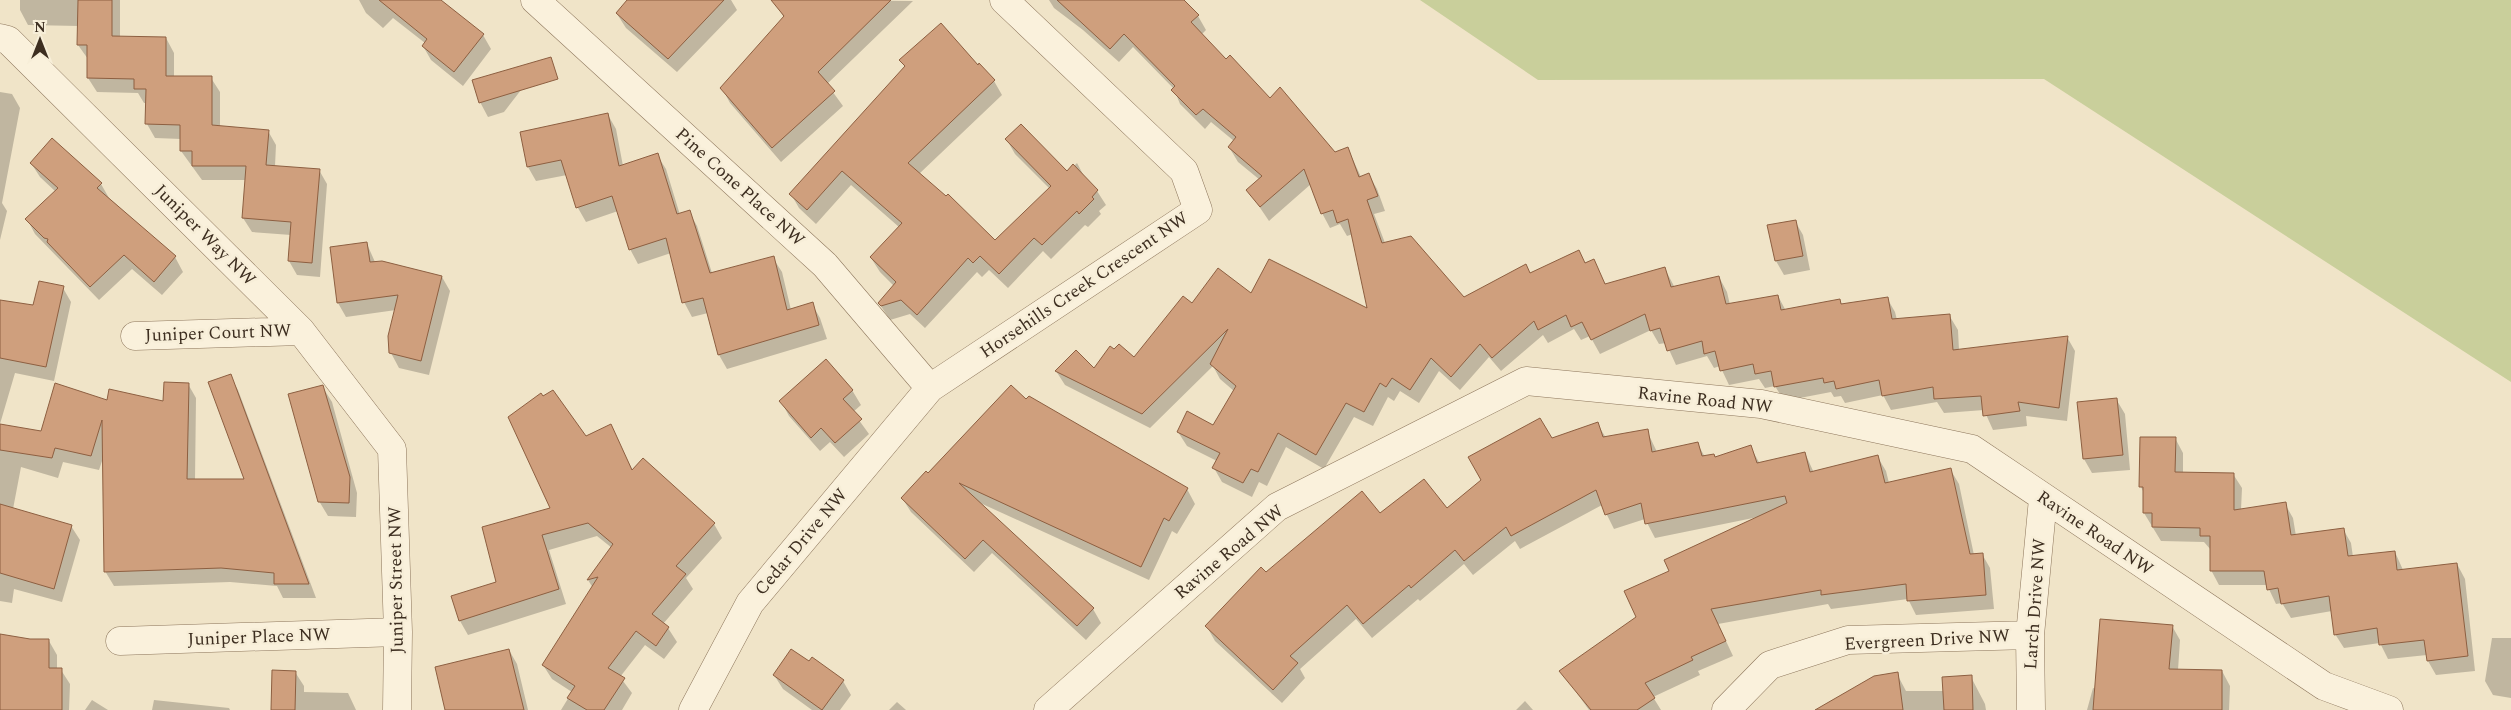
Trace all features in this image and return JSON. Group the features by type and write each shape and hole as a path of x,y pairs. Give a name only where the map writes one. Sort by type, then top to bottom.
{"street":[{"name":"Pine Cone Place NW","path":"535,0 825,265 930,388"},
{"name":"Horsehills Creek Crescent NW","path":"930,388 1198,210 1184,171 1004,0"},
{"name":"Juniper Way NW","path":"0,38 8,40 301,330 392,449"},
{"name":"Juniper Court NW","path":"135,336 301,330"},
{"name":"Ravine Road NW","path":"1048,710 1277,507 1526,381 1761,404 1972,449 2324,698 2389,710"},
{"name":"Cedar Drive NW","path":"693,710 750,603 930,388"},
{"name":"Juniper Street NW","path":"392,449 398,632 397,710"},
{"name":"Larch Drive NW","path":"2031,710 2030,635 2043,499"},
{"name":"Juniper Place NW","path":"120,641 398,632"},
{"name":"Evergreen Drive NW","path":"1726,710 1770,665 1848,640 2030,635"}],"green space":[{"path":"1420,0 2511,0 2511,382 2044,79 1538,80"}],"building":[{"path":"78,0 112,0 112,36 166,37 166,76 212,76 212,125 269,130 266,165 320,169 312,263 288,261 291,222 242,218 246,166 192,166 192,151 180,151 180,125 145,124 146,89 134,89 134,79 87,78 87,45 77,45"},
{"path":"379,0 441,0 484,34 454,72 422,46 427,39"},
{"path":"627,0 724,0 668,59 616,13"},
{"path":"771,0 891,0 818,72 835,91 772,148 720,88 784,16"},
{"path":"1057,0 1184,0 1199,15 1191,22 1226,59 1230,55 1270,98 1280,87 1335,152 1348,147 1359,177 1369,173 1378,196 1367,200 1382,243 1411,236 1464,297 1526,264 1530,273 1579,250 1585,263 1594,259 1605,284 1665,267 1671,287 1719,276 1726,304 1778,295 1781,310 1840,299 1841,304 1888,297 1892,319 1950,314 1953,350 2068,336 2059,408 2018,402 2020,411 1983,416 1981,396 1934,399 1933,387 1882,396 1879,380 1836,389 1834,381 1824,383 1823,378 1774,387 1771,371 1755,374 1753,364 1720,371 1715,351 1704,354 1702,341 1667,351 1660,328 1650,331 1645,314 1591,340 1582,322 1571,327 1566,315 1538,330 1534,321 1492,358 1480,344 1451,377 1431,358 1410,390 1392,378 1386,387 1380,383 1364,412 1346,403 1316,455 1278,433 1258,472 1251,469 1243,483 1212,468 1220,453 1177,432 1187,411 1213,425 1236,386 1210,364 1228,329 1142,414 1055,371 1076,350 1094,368 1110,346 1114,349 1119,344 1134,357 1183,296 1192,303 1218,268 1251,293 1269,259 1367,308 1348,219 1337,223 1333,210 1321,214 1304,169 1260,207 1246,190 1262,176 1228,147 1236,137 1203,109 1196,115 1171,90 1175,86 1124,34 1110,49"},
{"path":"941,23 978,65 979,63 995,80 908,163 946,196 948,194 995,240 1051,186 1005,139 1021,124 1067,171 1073,164 1098,190 1092,197 1094,199 1079,214 1077,211 1042,245 1034,238 999,274 980,256 973,263 968,258 917,315 901,300 881,306 878,303 896,282 870,257 902,223 842,171 807,210 789,194 905,66 899,60"},
{"path":"551,57 558,79 479,103 472,80"},
{"path":"608,113 619,166 658,153 677,214 690,210 710,273 774,256 787,310 813,302 819,325 718,355 703,298 682,303 666,238 629,250 612,196 576,208 561,160 527,167 520,132"},
{"path":"52,138 102,183 97,188 176,256 154,282 124,255 90,287 47,242 48,239 44,238 25,219 58,188 30,163"},
{"path":"1796,220 1803,256 1775,261 1767,225"},
{"path":"367,242 370,262 382,261 442,276 421,361 389,353 388,336 398,295 337,303 330,247"},
{"path":"39,281 64,286 46,367 0,358 0,300 33,305"},
{"path":"826,359 853,390 843,399 862,419 835,443 821,428 811,438 779,401"},
{"path":"231,374 309,584 274,584 274,573 221,568 104,572 102,420 91,456 55,448 52,458 0,450 0,424 41,431 55,383 107,400 109,389 163,401 164,382 189,383 187,479 244,479 208,382"},
{"path":"323,385 350,477 349,503 318,502 288,394"},
{"path":"1011,385 1026,399 1029,396 1188,488 1169,521 1164,518 1141,567 959,483 1094,608 1077,626 983,540 965,559 901,498 926,471 928,473"},
{"path":"553,390 586,436 611,424 632,470 643,458 715,523 676,566 686,574 652,614 669,627 656,646 636,631 608,668 625,678 604,710 587,710 567,698 575,686 542,665 598,577 587,580 613,544 588,523 542,535 559,589 459,621 451,596 496,582 482,527 550,508 508,417 541,393 543,396"},
{"path":"2117,398 2123,455 2083,459 2077,402"},
{"path":"1540,418 1552,438 1598,422 1603,437 1648,429 1652,452 1698,442 1702,456 1714,454 1715,457 1751,445 1757,463 1805,452 1810,472 1878,455 1885,483 1951,468 1970,554 1983,553 1986,595 1907,601 1906,584 1821,595 1821,590 1711,609 1726,641 1691,657 1693,660 1645,683 1655,698 1637,710 1591,710 1559,671 1636,617 1624,591 1669,571 1664,560 1787,503 1785,496 1645,524 1641,503 1605,515 1596,490 1511,536 1506,527 1464,561 1455,550 1411,588 1409,585 1363,624 1347,605 1290,656 1298,663 1273,690 1205,626 1261,567 1266,572 1362,491 1380,513 1424,479 1447,508 1481,480 1468,457"},
{"path":"2140,437 2176,437 2175,472 2234,473 2234,510 2286,502 2291,535 2344,528 2348,556 2395,551 2397,570 2457,563 2468,656 2427,661 2424,640 2379,645 2377,628 2334,635 2329,596 2281,604 2278,588 2267,590 2264,571 2210,571 2210,536 2200,536 2200,528 2152,527 2152,513 2143,513 2143,487 2139,487"},
{"path":"0,504 72,525 54,589 0,573"},
{"path":"2100,619 2173,625 2169,669 2222,670 2222,710 2093,710"},
{"path":"0,634 30,639 49,639 49,668 62,668 62,710 0,710"},
{"path":"509,649 524,710 445,710 435,667"},
{"path":"791,649 809,661 812,657 844,680 822,710 773,675"},
{"path":"272,670 296,671 295,710 271,710"},
{"path":"1898,672 1903,710 1815,710 1874,676"},
{"path":"1972,675 1973,710 1944,710 1942,677"}]}
